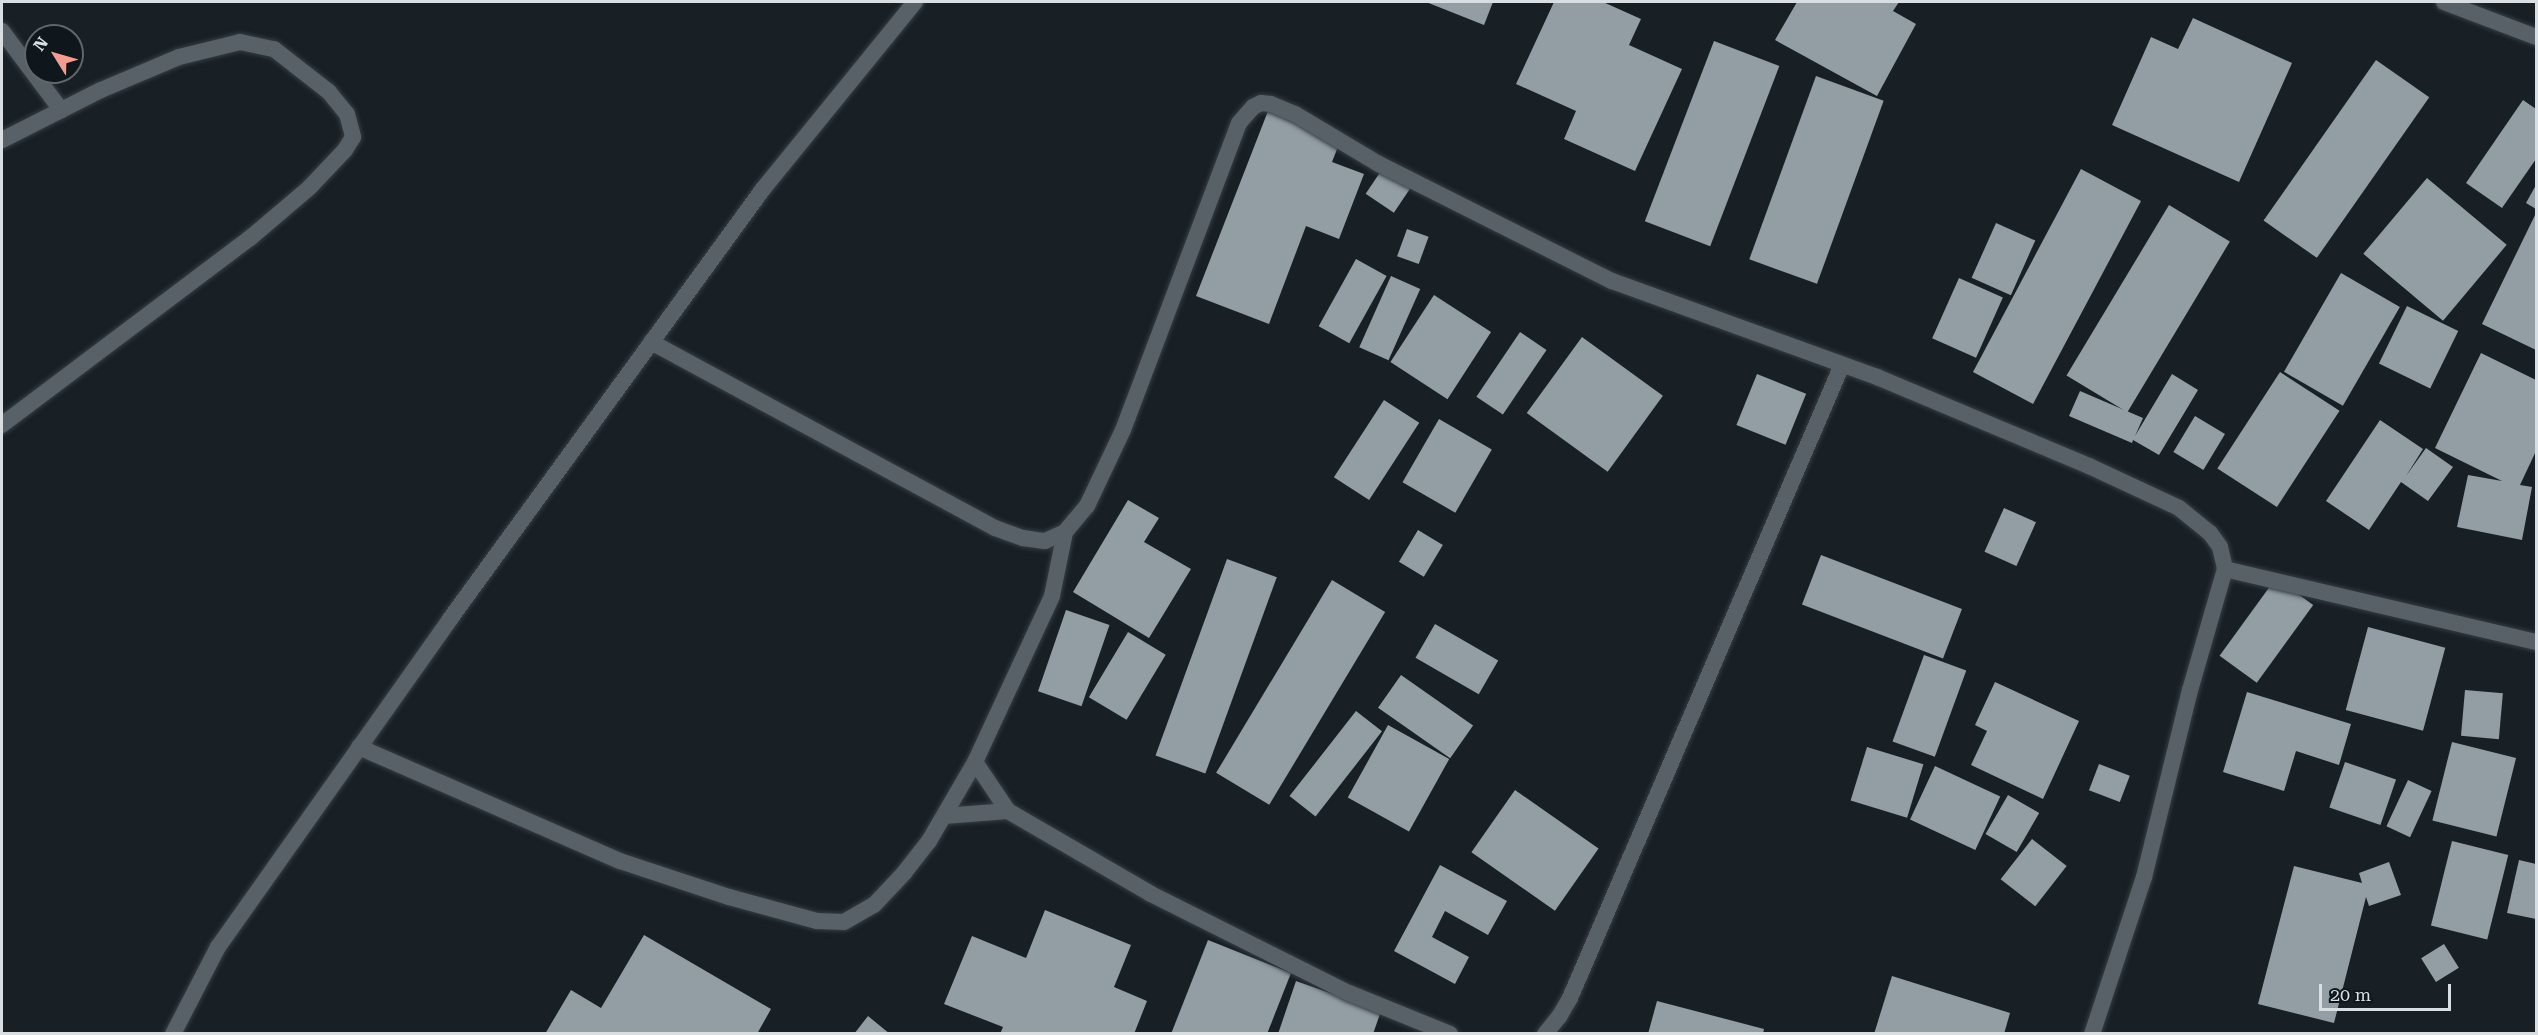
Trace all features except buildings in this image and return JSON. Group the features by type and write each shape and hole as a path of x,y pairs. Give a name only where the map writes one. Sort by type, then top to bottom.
{"street":[{"path":"173,1034 218,947 359,747 763,189 915,2"},
{"path":"2444,2 2536,37"},
{"path":"2,31 62,110"},
{"path":"2,140 179,57 240,42 274,49 329,92 347,114 353,137 345,150 317,180 276,216 2,425"},
{"path":"651,342 995,528 1023,538 1045,541 1065,532 1087,506 1123,430 1239,123 1253,107 1261,103 1271,104 1295,114 1379,164 1612,281 1842,364 2089,466 2179,508 2210,533 2220,547 2225,569 2190,690 2144,878 2092,1034"},
{"path":"1545,1034 1559,1017 1570,998 1842,364"},
{"path":"359,747 620,861 729,897 817,921 844,922 874,905 904,873 944,816 975,762 1052,596 1065,532"},
{"path":"2225,569 2536,642"},
{"path":"975,762 1008,811 1161,899 1348,993 1450,1034"},
{"path":"944,816 1008,811"}]}
